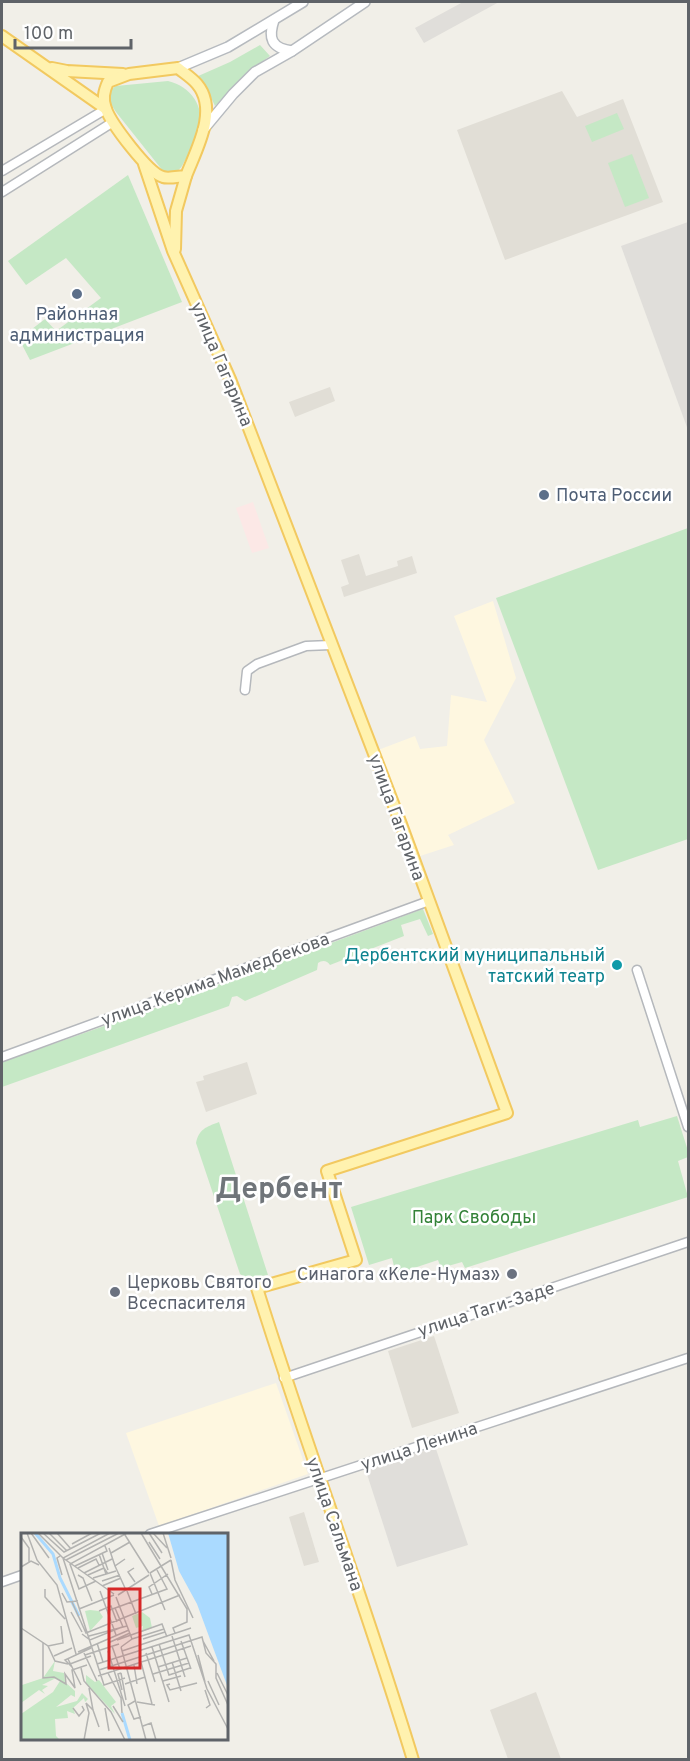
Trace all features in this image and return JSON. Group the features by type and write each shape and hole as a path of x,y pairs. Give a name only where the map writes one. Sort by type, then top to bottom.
{"main road":[{"path":"40,65 67,71 129,74 178,69 217,53 303,2"},
{"path":"203,130 255,72 292,51 365,2"},
{"path":"274,20 269,33 273,42 281,49 292,51"},
{"path":"2,36 40,65 78,88 106,109"},
{"path":"129,74 108,82 103,92 106,109 113,122 144,164 163,177 186,176 203,130 206,115 204,98 198,84 178,69"},
{"name":"улица Гагарина","path":"144,164 173,252 230,379 401,824 507,1113 327,1171 356,1260 256,1288"},
{"name":"улица Гагарина","path":"186,176 177,211 175,252 231,378 402,823 509,1115 329,1172 357,1261 256,1288"},
{"name":"улица Сальмана","path":"256,1288 284,1378 361,1599 413,1760"}],"street":[{"path":"2,171 106,109"},
{"path":"2,192 113,122"},
{"path":"245,690 247,671 257,664 306,646 331,645"},
{"name":"улица Керима Мамедбекова","path":"2,1057 429,901"},
{"path":"637,970 688,1127"},
{"name":"улица Таги-Заде","path":"284,1378 688,1242"},
{"name":"улица Ленина","path":"153,1533 688,1358"},
{"path":"2,1582 21,1575"}],"shaded area":[{"path":"463,2 499,2 424,43 415,28"},
{"path":"562,91 577,117 623,99 663,202 505,260 457,130"},
{"path":"688,222 688,430 621,246"},
{"path":"330,387 335,401 295,417 289,402"},
{"path":"253,502 269,548 252,553 236,508"},
{"path":"359,554 366,576 398,566 397,561 412,556 417,573 344,597 341,587 349,584 341,560"},
{"path":"493,601 516,678 484,740 515,803 448,835 454,845 417,857 378,750 415,736 420,749 447,746 451,695 487,702 454,616"},
{"path":"247,1062 257,1094 206,1112 196,1082 204,1080 203,1076"},
{"path":"434,1336 459,1413 412,1428 388,1351"},
{"path":"276,1383 308,1474 159,1526 126,1433"},
{"path":"435,1446 468,1545 397,1567 365,1468"},
{"path":"304,1512 319,1562 304,1566 289,1517"},
{"path":"536,1692 561,1759 508,1759 490,1710"}],"green space":[{"path":"260,45 270,56 252,69 215,106 207,89 196,77"},
{"path":"168,81 184,88 195,99 201,122 182,166 176,172 171,173 163,171 116,112 110,98 116,86"},
{"path":"617,113 624,129 592,142 585,126"},
{"path":"632,154 649,198 625,207 608,163"},
{"path":"128,175 182,302 30,360 19,339 45,319 56,331 101,298 66,258 26,285 8,261"},
{"path":"688,528 688,839 598,870 496,598"},
{"path":"423,909 433,934 428,936 420,919 401,925 404,936 330,965 326,961 321,961 318,963 317,970 245,1001 237,996 232,997 229,1006 2,1087 2,1062"},
{"name":"Парк Свободы","path":"677,1116 688,1151 688,1157 678,1161 688,1197 465,1268 462,1262 441,1268 438,1260 396,1274 392,1258 369,1265 351,1207 638,1120 640,1127"},
{"path":"219,1122 268,1275 246,1278 240,1274 196,1143 204,1129"}],"place":[{"name":"Районная администрация","path":"77,294"},
{"name":"Почта России","path":"544,495"},
{"name":"Дербентский муниципальный татский театр","path":"617,965"},
{"name":"Синагога «Келе-Нумаз»","path":"512,1274"},
{"name":"Церковь Святого Всеспасителя","path":"115,1292"}],"district":[{"name":"Дербент","path":"279,1188"}]}
